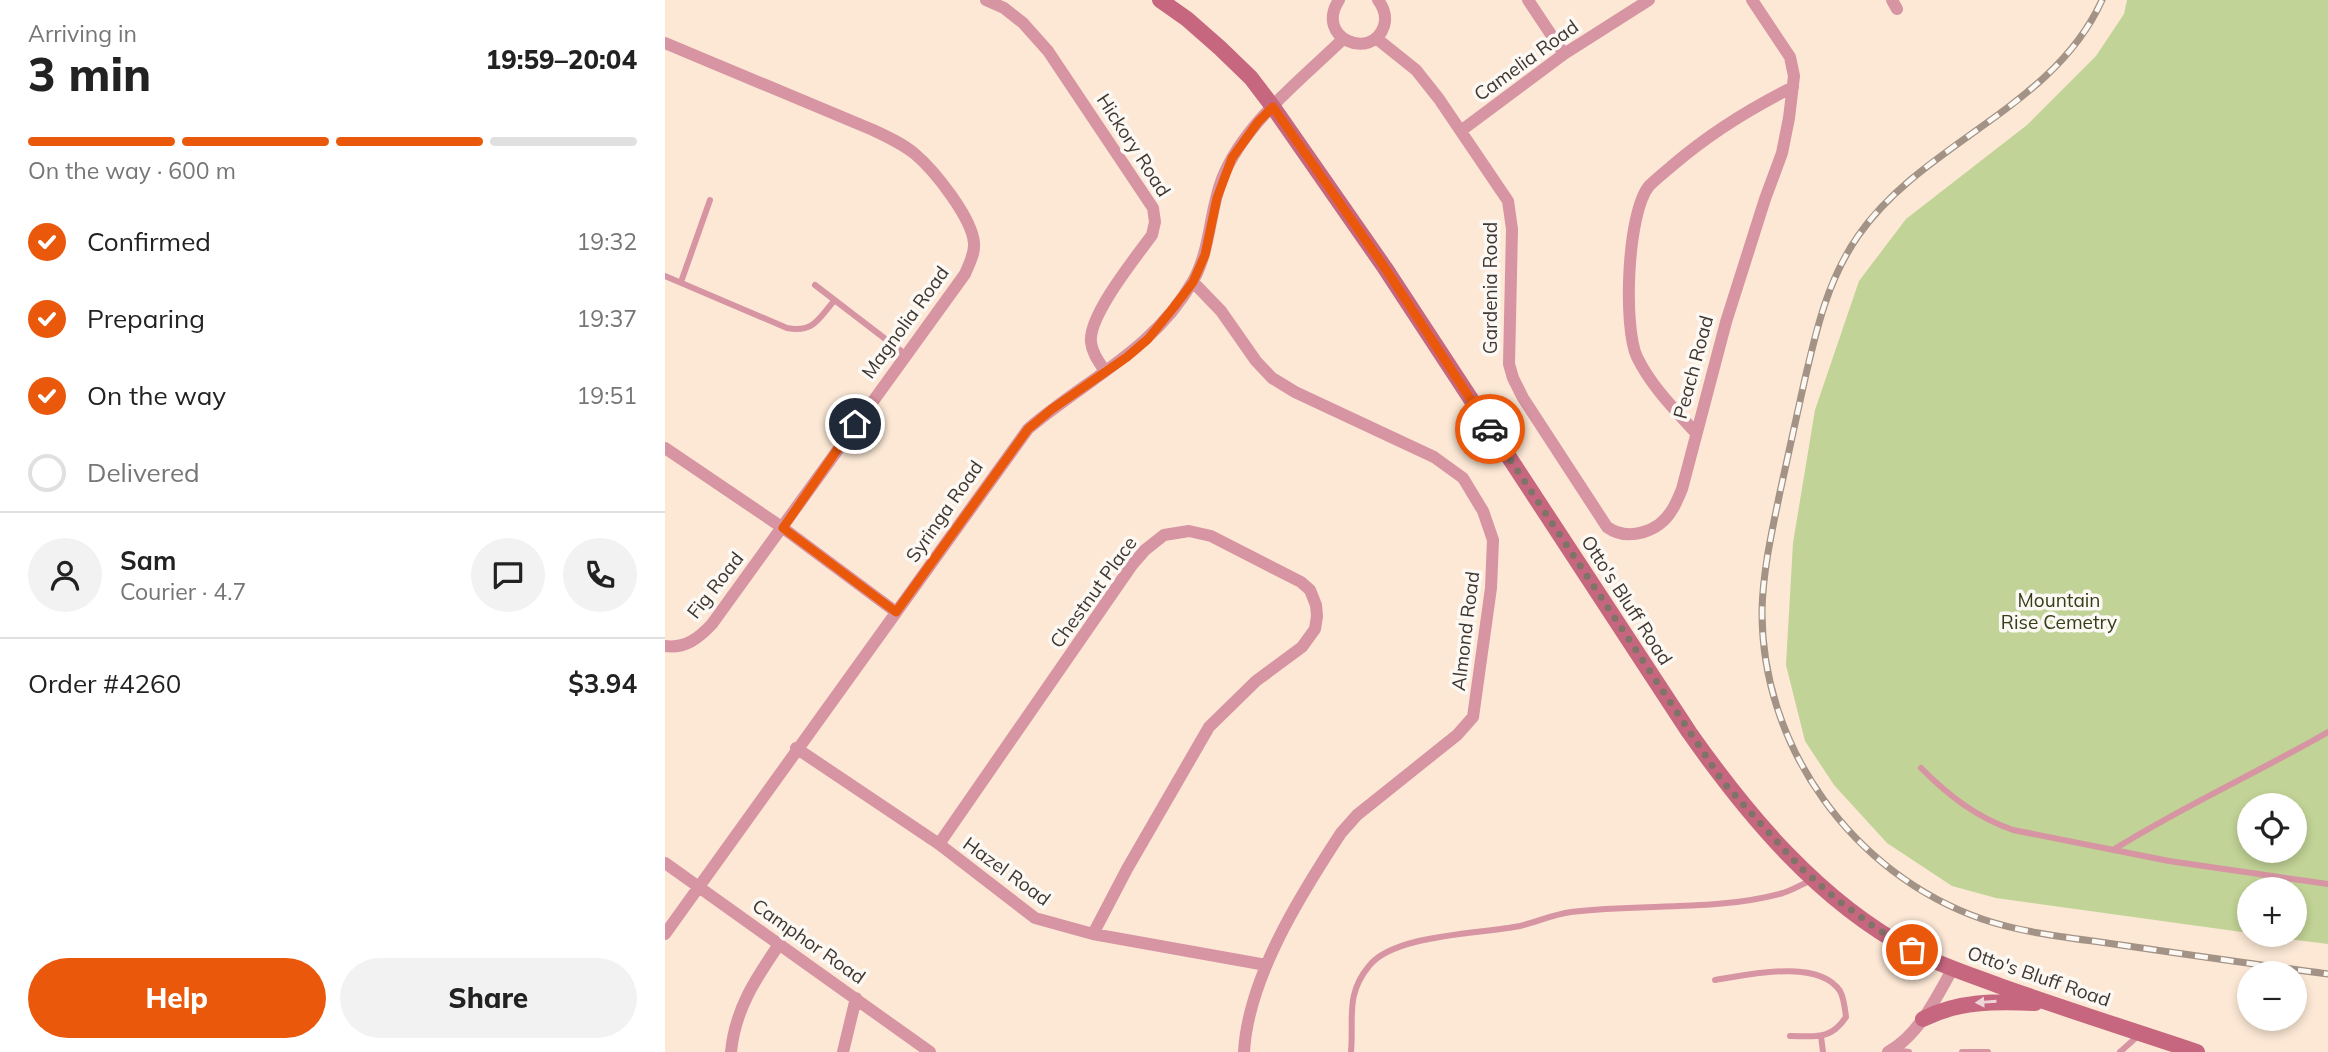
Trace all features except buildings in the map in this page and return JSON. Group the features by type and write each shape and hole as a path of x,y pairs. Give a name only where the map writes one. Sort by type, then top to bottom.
{"main road":[{"name":"Otto's Bluff Road","path":"1160,0 1220,48 1251,78 1273,107 1385,268 1723,782 1800,867 1877,929 1912,950 2051,1004 2197,1052"},
{"path":"1923,1019 1963,1005 1986,1002 2051,1004"}],"street":[{"name":"Hickory Road","path":"986,0 1003,8 1023,23 1048,51 1153,208 1155,222 1152,235 1103,306 1091,333 1094,355 1105,371"},
{"path":"1339,0 1332,16 1337,32 1343,39 1361,44 1375,38 1385,23 1383,6 1378,0"},
{"path":"1528,0 1564,54"},
{"name":"Camelia Road","path":"1462,130 1564,54 1649,0"},
{"name":"Peach Road","path":"1696,433 1742,268 1782,153 1793,87 1790,57 1752,0"},
{"name":"Gardenia Road","path":"1375,38 1416,70 1462,130 1508,201 1512,229 1509,344 1513,378 1523,398 1607,527 1624,535 1653,529 1662,523 1672,512 1682,489 1696,433"},
{"name":"Syringa Road","path":"665,934 796,748 1028,429 1148,339 1193,282 1205,255 1217,198 1232,158 1258,122 1343,39"},
{"name":"Magnolia Road","path":"665,43 892,139 917,156 936,177 971,230 974,249 965,274 905,354 783,528"},
{"name":"Peach Road","path":"1696,433 1659,390 1637,357 1632,341 1631,256 1635,218 1649,187 1689,151 1749,111 1793,87"},
{"name":"Almond Road","path":"1193,282 1221,311 1256,361 1272,378 1295,392 1434,457 1462,478 1483,512 1493,540 1491,588 1473,718 1457,735 1357,815 1341,832 1266,965 1249,1010 1244,1052"},
{"path":"665,448 783,528 896,612"},
{"name":"Fig Road","path":"665,646 686,644 699,638 783,528"},
{"name":"Chestnut Place","path":"939,844 1132,565 1156,541 1176,532 1189,531 1211,536 1286,573 1310,590 1316,605 1315,629 1310,639 1241,694 1209,727 1126,869 1093,933"},
{"name":"Hazel Road","path":"796,748 939,844 1035,918 1093,933 1266,965"},
{"name":"Camphor Road","path":"665,863 930,1052"},
{"path":"731,1052 739,1011 748,992 780,943"},
{"path":"1890,1051 1906,1039 1923,1019 1953,968"},
{"path":"843,1052 856,998"}],"lane":[{"path":"681,282 710,201"},
{"path":"665,276 797,330 806,330 813,326 834,301"},
{"path":"815,285 905,354"},
{"path":"2113,850 2182,808 2328,732"},
{"path":"1921,768 1962,805 1990,822 2013,830 2169,861 2328,884"},
{"path":"1351,1052 1350,1010 1356,984 1370,964 1383,953 1434,938 1519,926 1570,912 1716,904 1784,892 1814,879"},
{"path":"1715,980 1795,971 1812,973 1830,980 1841,992 1846,1017 1837,1031 1821,1036 1790,1036"},
{"path":"2120,1052 2141,1034"},
{"path":"1821,1036 1823,1052"},
{"path":"1890,1051 1909,1052"},
{"path":"1962,1052 1988,1052"}],"green space":[{"name":"Mountain Rise Cemetry","path":"2127,0 2328,0 2328,944 2307,941 2307,877 2237,877 2237,931 1996,898 1952,886 1887,843 1834,785 1805,741 1786,665 1793,543 1815,410 1859,281 1906,219 2027,125 2096,56 2124,14"}],"railway":[{"path":"2102,0 2080,38 2052,70 2021,98 1917,174 1885,203 1847,253 1830,289 1813,344 1771,536 1762,610 1766,661 1778,710 1797,756 1823,799 1855,838 1893,871 1935,898 1982,919 2033,932 2328,974"}],"way so far":[{"path":"1490,429 1723,782 1800,867 1835,898 1877,929 1912,950"}],"route":[{"path":"855,424 783,528 896,612 1028,429 1148,339 1193,282 1205,255 1221,181 1245,138 1273,107 1385,268 1490,429"}]}
